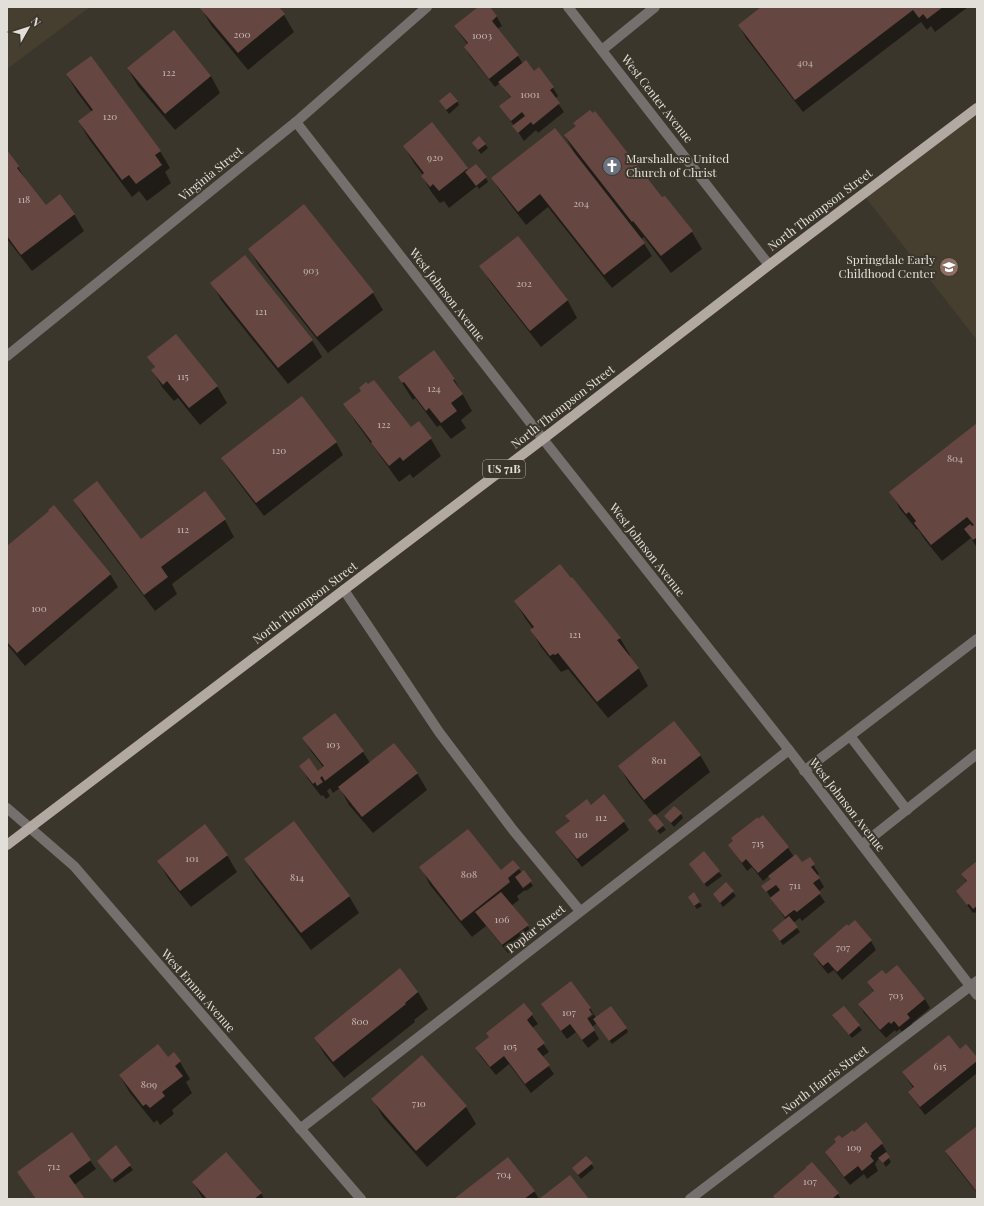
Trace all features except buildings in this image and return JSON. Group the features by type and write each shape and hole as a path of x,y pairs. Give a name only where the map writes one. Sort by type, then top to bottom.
{"main road":[{"name":"North Thompson Street","path":"30,828 977,108"},
{"name":"US 71B","path":"7,845 30,828"}],"street":[{"name":"Virginia Street","path":"7,356 296,122 427,7"},
{"name":"West Center Avenue","path":"568,7 769,265"},
{"path":"602,50 655,7"},
{"name":"West Johnson Avenue","path":"296,122 862,845 974,983 977,995"},
{"path":"344,590 439,732 512,830 580,911"},
{"path":"804,771 977,639"},
{"path":"850,736 907,810"},
{"name":"Poplar Street","path":"300,1129 789,750"},
{"path":"862,845 977,754"},
{"name":"West Emma Avenue","path":"7,808 74,866 361,1199"},
{"name":"North Harris Street","path":"690,1199 974,983"}],"shaded area":[{"path":"7,7 90,7 7,69"},
{"name":"Springdale Early Childhood Center","path":"977,108 977,340 863,194"}],"place":[{"name":"Marshallese United Church of Christ","path":"612,166"},
{"name":"Springdale Early Childhood Center","path":"949,267"}]}
